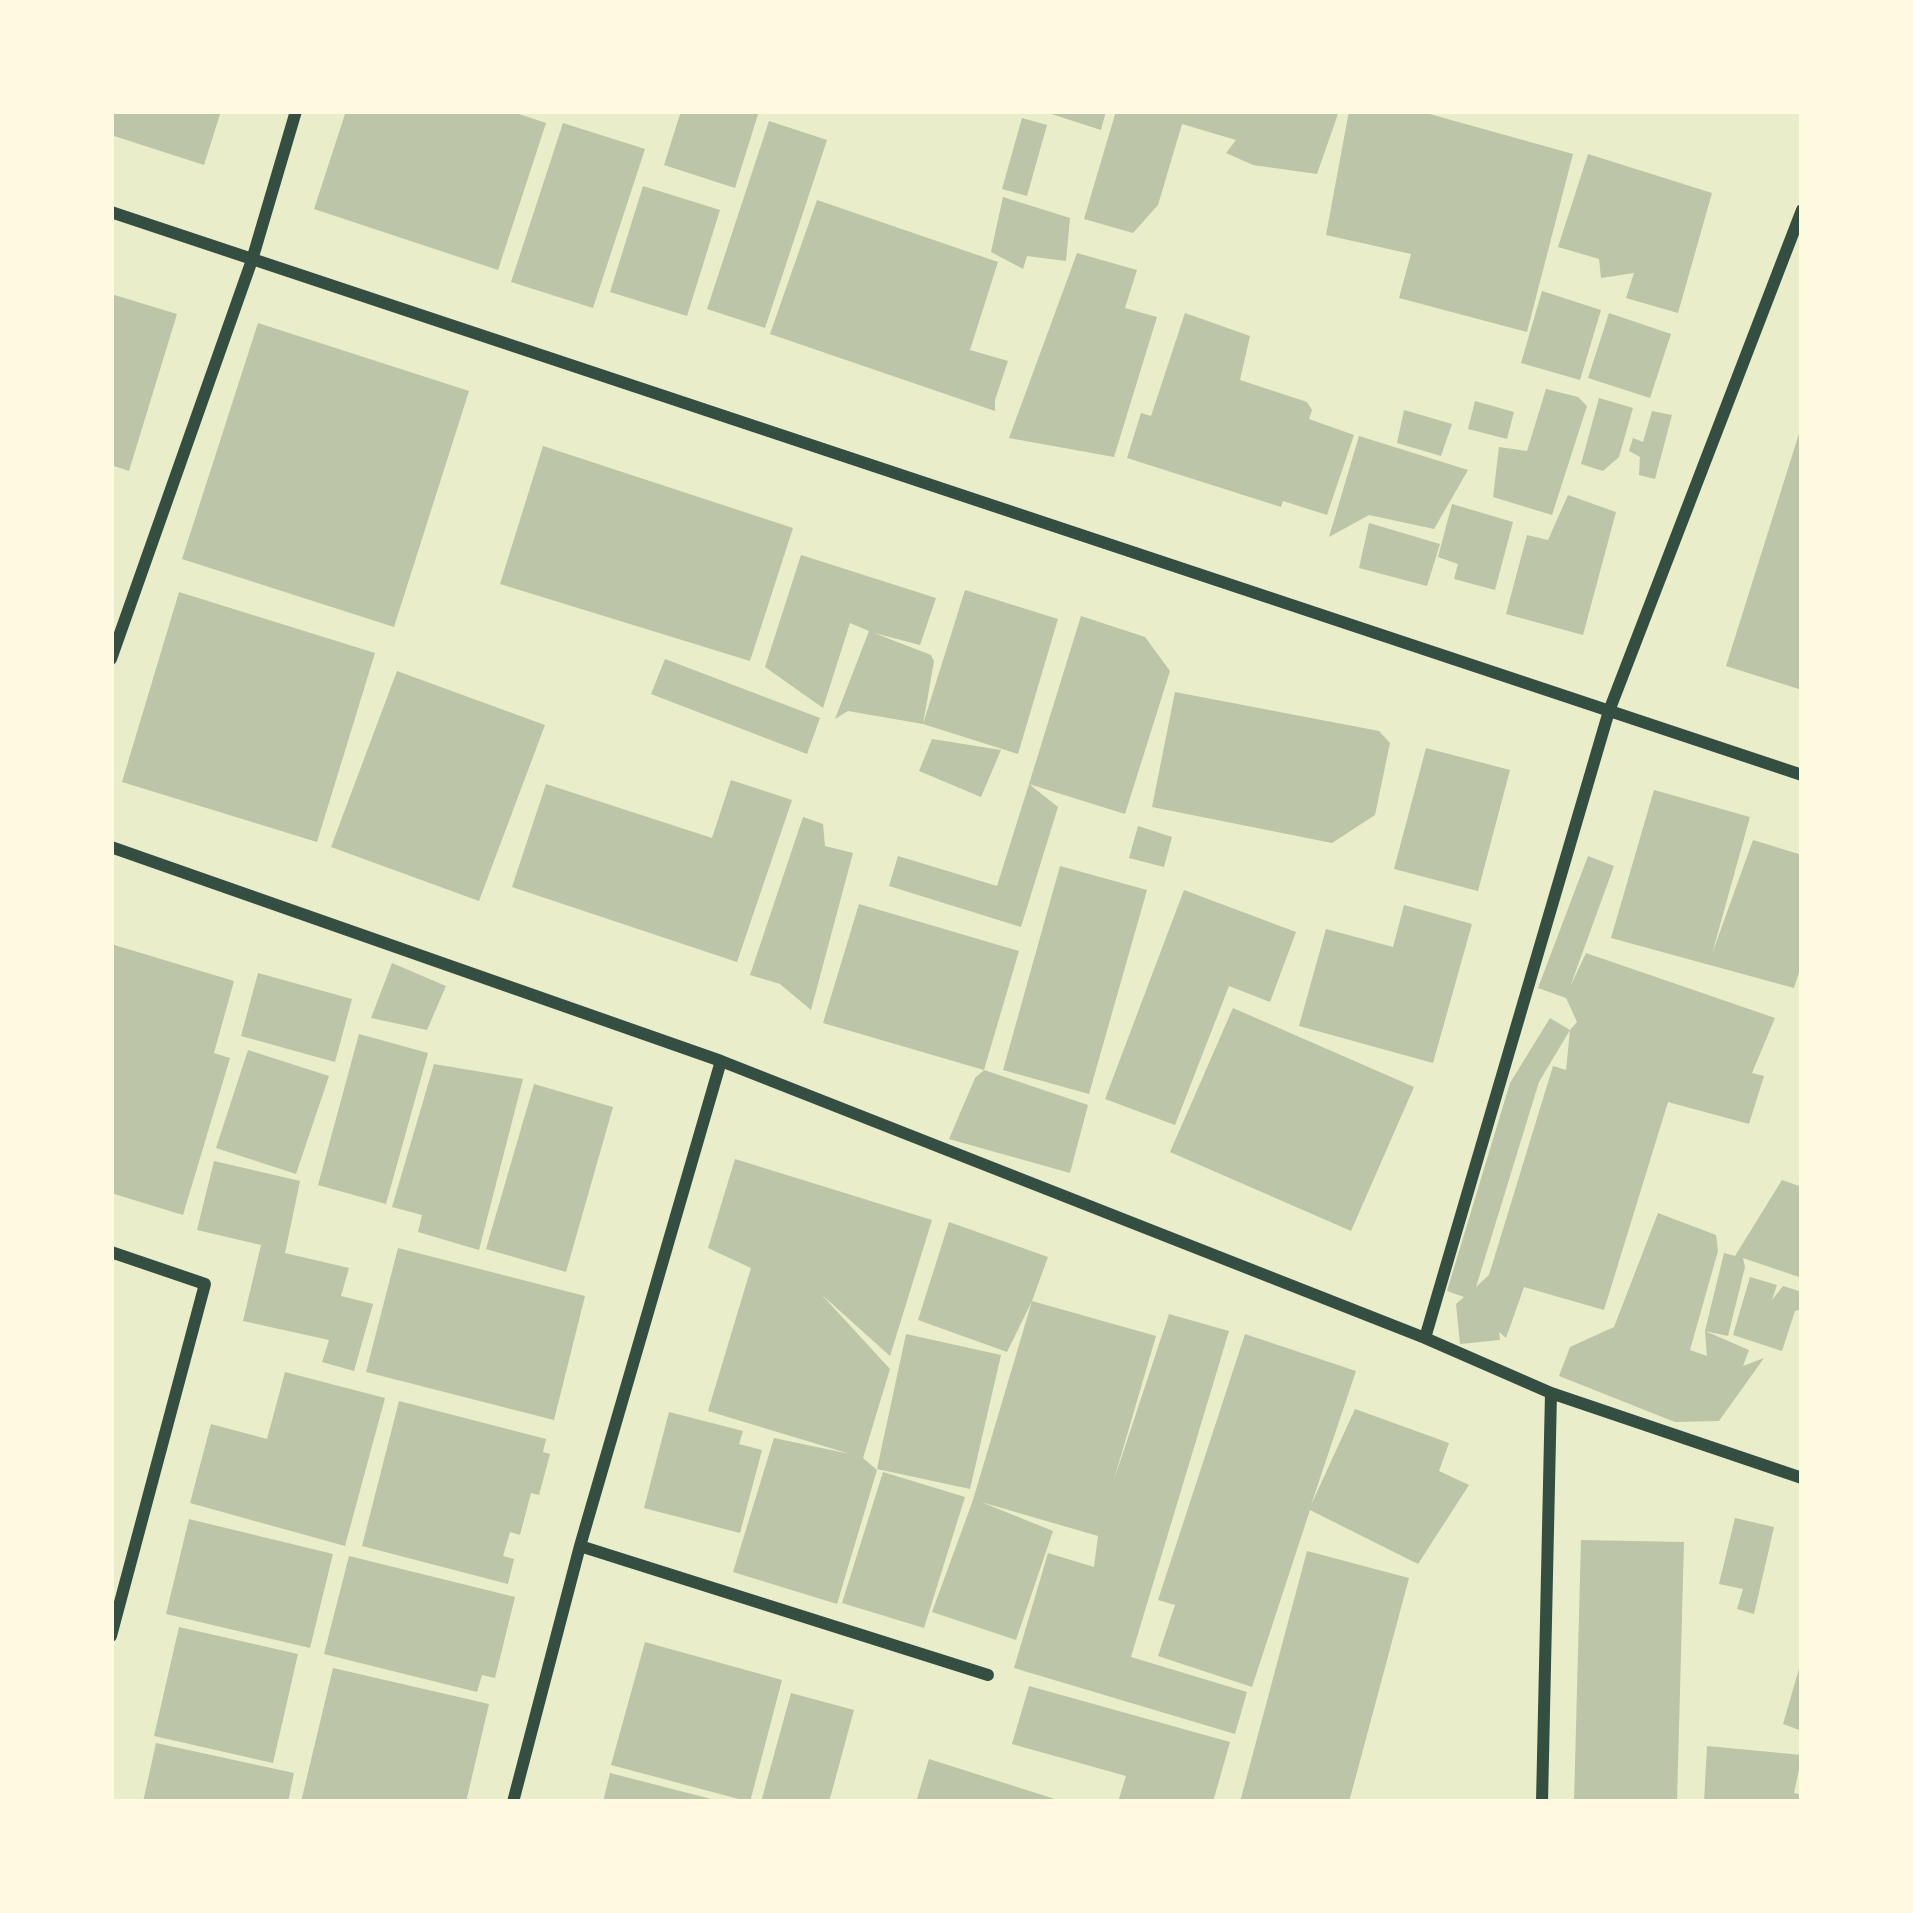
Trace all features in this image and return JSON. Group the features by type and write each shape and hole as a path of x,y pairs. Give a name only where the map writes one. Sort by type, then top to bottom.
{"street":[{"path":"111,659 252,260 296,111"},
{"path":"1425,1338 1609,711 1802,210"},
{"path":"111,212 1802,776"},
{"path":"111,847 721,1060 1425,1338 1551,1393 1802,1478"},
{"path":"513,1802 580,1546 721,1060"},
{"path":"111,1252 205,1284 111,1636"},
{"path":"1542,1802 1551,1393"},
{"path":"580,1546 988,1675"}],"building":[{"path":"111,111 221,111 204,165 111,135"},
{"path":"346,111 510,111 546,123 498,270 314,209"},
{"path":"681,111 759,111 735,188 664,165"},
{"path":"1042,111 1106,111 1101,130"},
{"path":"1116,111 1339,111 1317,174 1253,165 1226,153 1236,140 1182,124 1158,205 1133,233 1084,219"},
{"path":"1349,111 1419,111 1573,154 1527,332 1399,298 1411,254 1326,235"},
{"path":"1022,118 1047,125 1027,196 1002,189"},
{"path":"769,121 827,140 765,328 707,309"},
{"path":"563,123 645,149 593,308 511,282"},
{"path":"1588,154 1712,193 1678,313 1626,298 1634,273 1601,278 1599,259 1558,247"},
{"path":"643,186 720,210 687,316 610,292"},
{"path":"1003,197 1070,218 1066,261 1027,256 1023,269 991,252"},
{"path":"817,200 998,262 970,350 1008,361 995,411 770,334"},
{"path":"1077,253 1137,270 1125,308 1157,317 1114,457 1009,438"},
{"path":"1542,291 1601,310 1580,380 1521,363"},
{"path":"111,294 177,314 129,471 111,465"},
{"path":"1185,313 1250,336 1240,380 1307,402 1312,410 1309,419 1354,435 1327,515 1283,501 1281,507 1127,458 1141,413 1151,416"},
{"path":"1609,313 1671,334 1650,398 1588,378"},
{"path":"258,323 469,391 394,627 182,559"},
{"path":"1546,389 1578,397 1587,406 1552,515 1493,497 1499,447 1527,451"},
{"path":"1599,398 1633,408 1619,457 1603,471 1581,464"},
{"path":"1475,401 1514,412 1507,439 1468,429"},
{"path":"1404,410 1452,424 1441,456 1397,443"},
{"path":"1652,411 1672,415 1655,479 1639,475 1640,457 1629,451 1633,438 1643,442"},
{"path":"1802,424 1802,690 1726,666"},
{"path":"1359,436 1468,470 1434,529 1369,515 1329,537"},
{"path":"543,446 793,528 750,661 500,584"},
{"path":"1568,495 1616,512 1583,635 1506,614 1527,535 1548,540"},
{"path":"1452,504 1513,522 1495,590 1454,579 1458,564 1438,557"},
{"path":"1369,523 1440,544 1427,586 1359,568"},
{"path":"801,555 936,598 920,645 874,633 931,655 934,661 923,724 848,711 835,719 869,631 850,623 823,708 765,667"},
{"path":"965,590 1058,619 1018,754 923,724"},
{"path":"179,592 375,653 317,842 122,782"},
{"path":"1081,616 1145,637 1170,671 1125,814 1029,784"},
{"path":"665,659 820,718 807,754 651,694"},
{"path":"397,671 545,725 479,901 331,847"},
{"path":"1175,692 1379,731 1390,743 1375,815 1332,843 1152,807"},
{"path":"932,739 1001,750 981,797 919,771"},
{"path":"1426,748 1510,770 1478,891 1394,869"},
{"path":"731,780 792,800 737,962 512,887 546,784 712,838"},
{"path":"1029,784 1058,807 1021,927 889,886 898,856 997,886"},
{"path":"1654,790 1750,817 1712,954 1753,840 1802,855 1802,963 1794,988 1611,938"},
{"path":"803,817 823,824 825,846 853,853 811,1010 780,984 750,975"},
{"path":"1138,826 1172,837 1164,867 1129,858"},
{"path":"1588,856 1614,866 1570,987 1586,953 1775,1018 1752,1073 1764,1076 1749,1124 1668,1102 1604,1310 1524,1287 1506,1338 1499,1332 1500,1340 1460,1344 1456,1304 1464,1297 1447,1291 1510,1083 1550,1018 1570,1030 1577,1022 1566,998 1538,988","holes":["1570,1030 1566,1070 1553,1066 1489,1275 1476,1287 1539,1082"]},
{"path":"1060,866 1147,890 1089,1094 1003,1070"},
{"path":"1184,890 1296,932 1270,1002 1229,986 1175,1125 1105,1099"},
{"path":"859,904 1019,951 984,1070 823,1023"},
{"path":"1404,905 1472,924 1433,1063 1299,1026 1326,929 1393,947"},
{"path":"111,944 234,981 214,1053 230,1058 183,1215 111,1193"},
{"path":"392,963 446,986 427,1030 371,1018"},
{"path":"258,973 352,999 335,1062 241,1036"},
{"path":"1233,1008 1414,1087 1351,1231 1170,1152"},
{"path":"359,1034 428,1053 386,1204 318,1185"},
{"path":"248,1050 329,1076 296,1174 216,1148"},
{"path":"434,1064 523,1079 479,1250 418,1232 422,1215 392,1207"},
{"path":"984,1070 1088,1105 1070,1173 949,1139 975,1078"},
{"path":"534,1084 613,1107 566,1272 486,1249"},
{"path":"735,1159 932,1220 890,1356 821,1294 890,1369 863,1458 877,1470 837,1604 733,1572 774,1438 850,1454 708,1411 751,1268 708,1248"},
{"path":"214,1161 300,1181 285,1253 349,1268 341,1296 373,1304 354,1371 322,1362 329,1340 243,1321 261,1245 197,1230"},
{"path":"1782,1180 1802,1187 1802,1278 1743,1258 1745,1267 1728,1336 1705,1331 1724,1253 1735,1256"},
{"path":"1658,1213 1716,1235 1718,1251 1690,1350 1707,1356 1705,1331 1749,1350 1743,1366 1764,1358 1719,1421 1675,1422 1559,1376 1570,1347 1614,1327"},
{"path":"949,1222 1048,1257 1007,1352 918,1320"},
{"path":"398,1248 585,1296 554,1420 366,1372"},
{"path":"1750,1277 1777,1285 1772,1300 1783,1286 1802,1292 1802,1309 1795,1311 1782,1351 1733,1335"},
{"path":"1032,1301 1156,1336 1113,1483 1169,1314 1229,1331 1131,1657 1247,1692 1235,1734 1014,1668 1048,1553 1094,1567 1098,1536 981,1502 1053,1531 1016,1640 932,1612 973,1500"},
{"path":"906,1334 1001,1355 970,1489 877,1469"},
{"path":"1245,1334 1356,1371 1311,1505 1355,1409 1449,1443 1439,1471 1469,1485 1418,1564 1310,1510 1252,1687 1158,1656 1175,1605 1158,1600"},
{"path":"285,1372 385,1398 345,1546 190,1503 211,1424 267,1439"},
{"path":"399,1401 546,1439 543,1452 550,1454 539,1495 531,1493 520,1535 510,1532 503,1556 514,1559 508,1584 362,1546"},
{"path":"669,1412 743,1431 739,1444 762,1450 740,1533 644,1508"},
{"path":"883,1472 965,1497 924,1628 842,1603"},
{"path":"1735,1518 1774,1527 1754,1614 1737,1609 1743,1589 1719,1584"},
{"path":"189,1519 333,1554 310,1648 166,1614"},
{"path":"1581,1540 1684,1542 1677,1802 1574,1802"},
{"path":"1307,1551 1409,1578 1349,1802 1240,1802"},
{"path":"349,1556 515,1597 495,1678 482,1675 477,1692 324,1654"},
{"path":"179,1627 298,1654 273,1763 154,1736"},
{"path":"645,1642 782,1680 750,1802 611,1765"},
{"path":"1802,1662 1802,1731 1783,1724"},
{"path":"333,1668 489,1704 466,1802 301,1802"},
{"path":"1029,1686 1230,1742 1213,1802 1118,1802 1126,1776 1012,1744"},
{"path":"791,1693 854,1710 829,1802 761,1802"},
{"path":"156,1743 294,1773 288,1802 143,1802"},
{"path":"1707,1746 1802,1755 1794,1793 1802,1795 1802,1802 1704,1802"},
{"path":"929,1759 1061,1801 1061,1802 916,1802"},
{"path":"610,1773 715,1800 715,1802 603,1802"}]}
